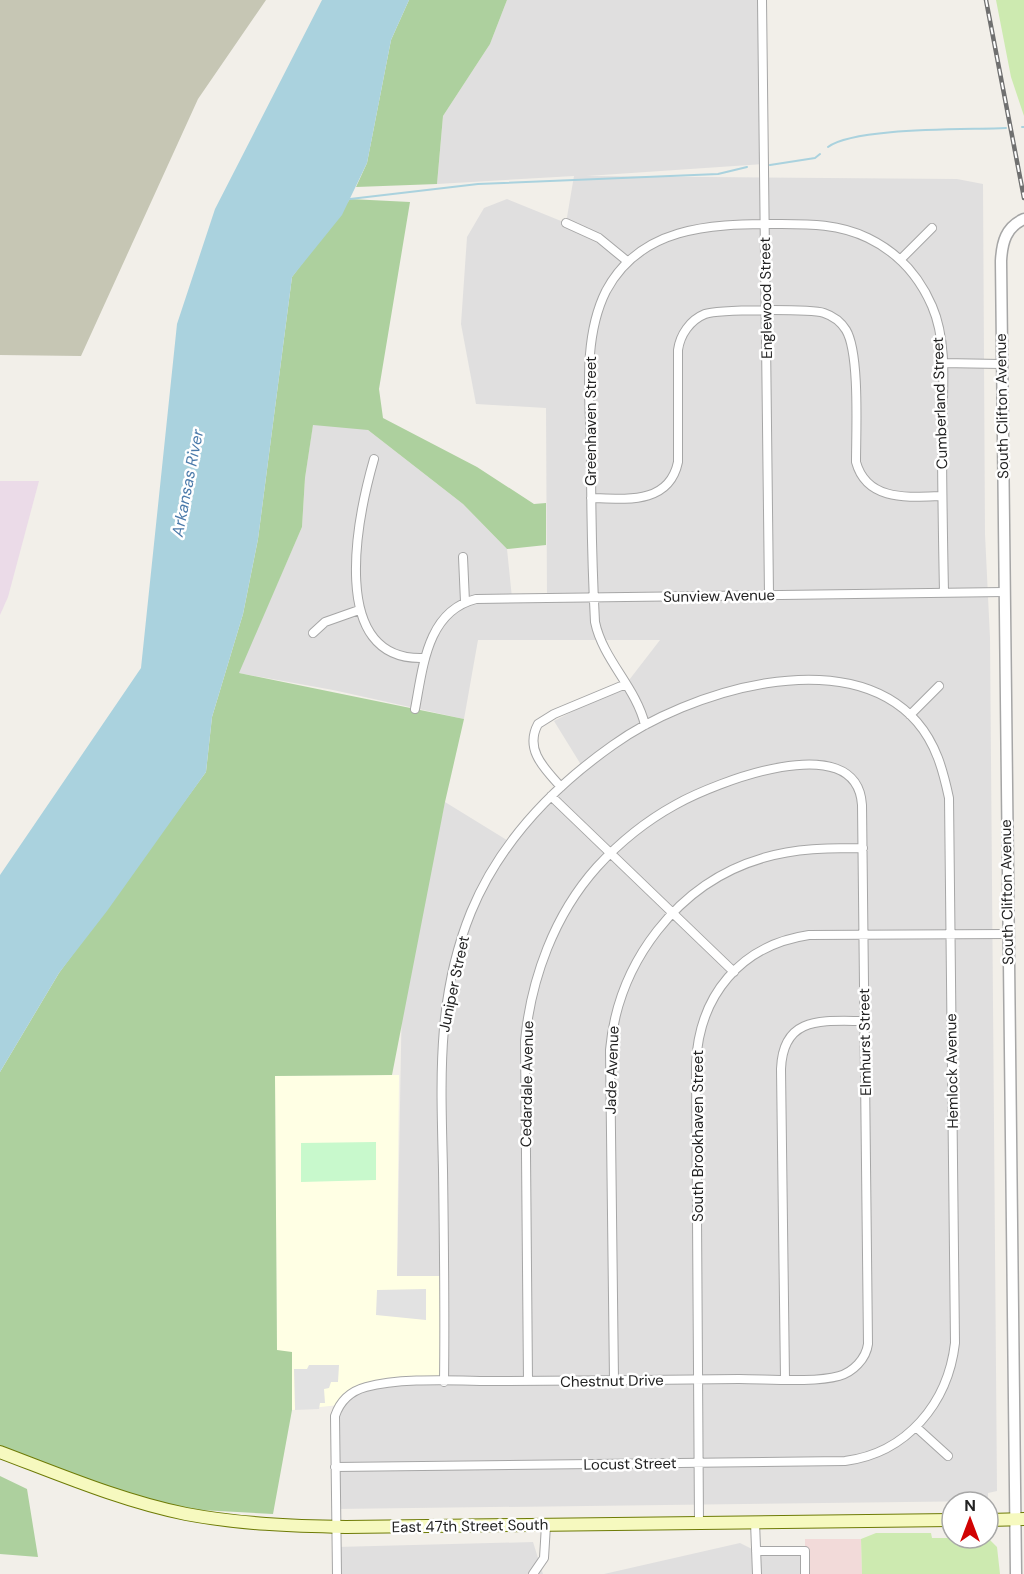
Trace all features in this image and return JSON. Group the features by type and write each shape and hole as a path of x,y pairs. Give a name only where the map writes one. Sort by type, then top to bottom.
{"main road":[{"name":"East 47th Street South","path":"0,1452 127,1498 186,1514 258,1524 336,1527 940,1520"},
{"path":"1000,1520 1020,1520"}],"street":[{"name":"Englewood Street","path":"762,0 769,595"},
{"name":"South Clifton Avenue","path":"1016,1574 1020,1520 1007,933 1001,250 1012,225 1024,219"},
{"path":"566,223 599,238 627,261"},
{"name":"Greenhaven Street","path":"645,725 626,684 600,640 595,622 591,498 593,329 607,291 627,261 652,243 687,230 718,224 765,224"},
{"name":"Cumberland Street","path":"765,224 819,225 843,229 867,237 900,260 919,282 933,307 942,363 944,593"},
{"path":"900,260 932,228"},
{"path":"591,498 643,497 662,490 668,484 678,462 678,350 681,337 693,322 705,314 766,312 825,313 841,323 849,337 853,352 856,462 861,476 870,487 882,494 942,496"},
{"path":"942,363 1001,364"},
{"path":"374,459 361,515 356,584 359,610 367,629 382,645 400,654 424,658"},
{"path":"415,709 424,658 442,621 450,611 465,602 464,557"},
{"name":"Sunview Avenue","path":"465,602 476,599 1004,592"},
{"path":"313,633 325,622 359,610"},
{"name":"Juniper Street","path":"444,1382 441,1048 446,1010 463,936 481,891 512,840 551,796 615,743 675,710 724,694 774,683 812,680 850,684 872,691 910,715"},
{"path":"561,787 535,757 534,736 538,724 626,684"},
{"path":"910,715 939,686"},
{"name":"Hemlock Avenue","path":"910,715 934,748 947,790 955,1343 951,1369 944,1388 916,1427"},
{"name":"Elmhurst Street","path":"811,765 834,767 856,781 861,797 865,935 868,1344 865,1354"},
{"name":"Cedardale Avenue","path":"528,1381 525,1065 528,1019 541,964 559,924 582,886 611,853 657,816 693,795 753,774 811,765"},
{"path":"551,796 734,972"},
{"name":"Jade Avenue","path":"614,1380 611,1035 619,998 633,965 672,913 709,883 755,860 802,849 863,848"},
{"name":"South Brookhaven Street","path":"699,1523 697,1052 708,1009 716,992 746,960 775,942 810,935 1007,933"},
{"path":"785,1379 781,1069 783,1047 792,1034 806,1024 825,1021 864,1021"},
{"name":"Chestnut Drive","path":"335,1467 335,1416 339,1405 352,1394 376,1385 444,1382 785,1379 842,1375 858,1364 865,1354"},
{"path":"916,1427 948,1455"},
{"name":"Locust Street","path":"335,1467 852,1460 886,1449 916,1427"},
{"path":"335,1467 337,1574"},
{"path":"755,1522 757,1574"},
{"path":"533,1574 544,1558 546,1525"},
{"path":"756,1551 805,1551 805,1574"}],"shaded area":[{"path":"0,0 266,0 198,99 81,356 0,355"},
{"path":"507,0 765,0 764,164 587,176 957,179 983,184 985,534 990,638 997,1490 940,1490 940,1502 335,1509 335,1416 444,1276 397,1276 402,993 445,802 510,842 583,768 554,721 626,684 660,640 478,640 464,719 333,690 238,673 302,527 305,478 313,424 364,427 463,504 507,549 512,598 547,597 546,408 476,404 461,324 467,237 484,208 507,199 566,223 574,176 437,184 443,116 490,44"},
{"path":"0,481 39,481 8,597 0,615"},
{"path":"399,1075 397,1276 444,1276 444,1382 365,1387 339,1405 292,1410 292,1353 277,1351 275,1076"},
{"path":"426,1289 426,1320 376,1315 377,1290"},
{"path":"309,1365 339,1365 338,1382 331,1382 329,1388 324,1389 325,1403 320,1403 319,1409 295,1410 294,1369 307,1369"},
{"path":"805,1539 861,1539 862,1574 805,1574"},
{"path":"533,1542 543,1574 337,1574 336,1547"},
{"path":"740,1543 756,1551 805,1551 805,1574 604,1574"}],"green space":[{"path":"409,0 507,0 490,44 443,116 437,184 356,187 367,163 391,40"},
{"path":"996,0 1024,0 1024,116 1011,77"},
{"path":"350,199 410,202 379,389 383,418 477,467 534,504 546,503 546,545 507,549 463,504 368,430 313,425 305,478 302,527 239,673 464,719 445,802 392,1075 275,1076 277,1350 292,1352 292,1410 273,1514 162,1508 0,1452 0,1072 59,973 206,772 212,717 243,614 258,539 292,277"},
{"path":"376,1142 376,1180 301,1182 301,1143"},
{"path":"0,1476 27,1489 38,1557 0,1554"},
{"path":"876,1533 931,1533 932,1538 940,1538 940,1550 997,1550 1000,1574 862,1574 861,1539"}],"water":[{"name":"Arkansas River","path":"322,0 409,0 391,40 367,163 342,215 292,277 258,539 243,614 212,717 206,772 107,911 59,973 0,1072 0,875 141,668 177,324 215,209"}],"waterway":[{"path":"828,147 862,136 886,133 1006,128"},
{"path":"770,165 815,158 820,154"},
{"path":"350,199 478,184 718,174 747,167"}],"railway":[{"path":"986,0 1024,198"}]}
